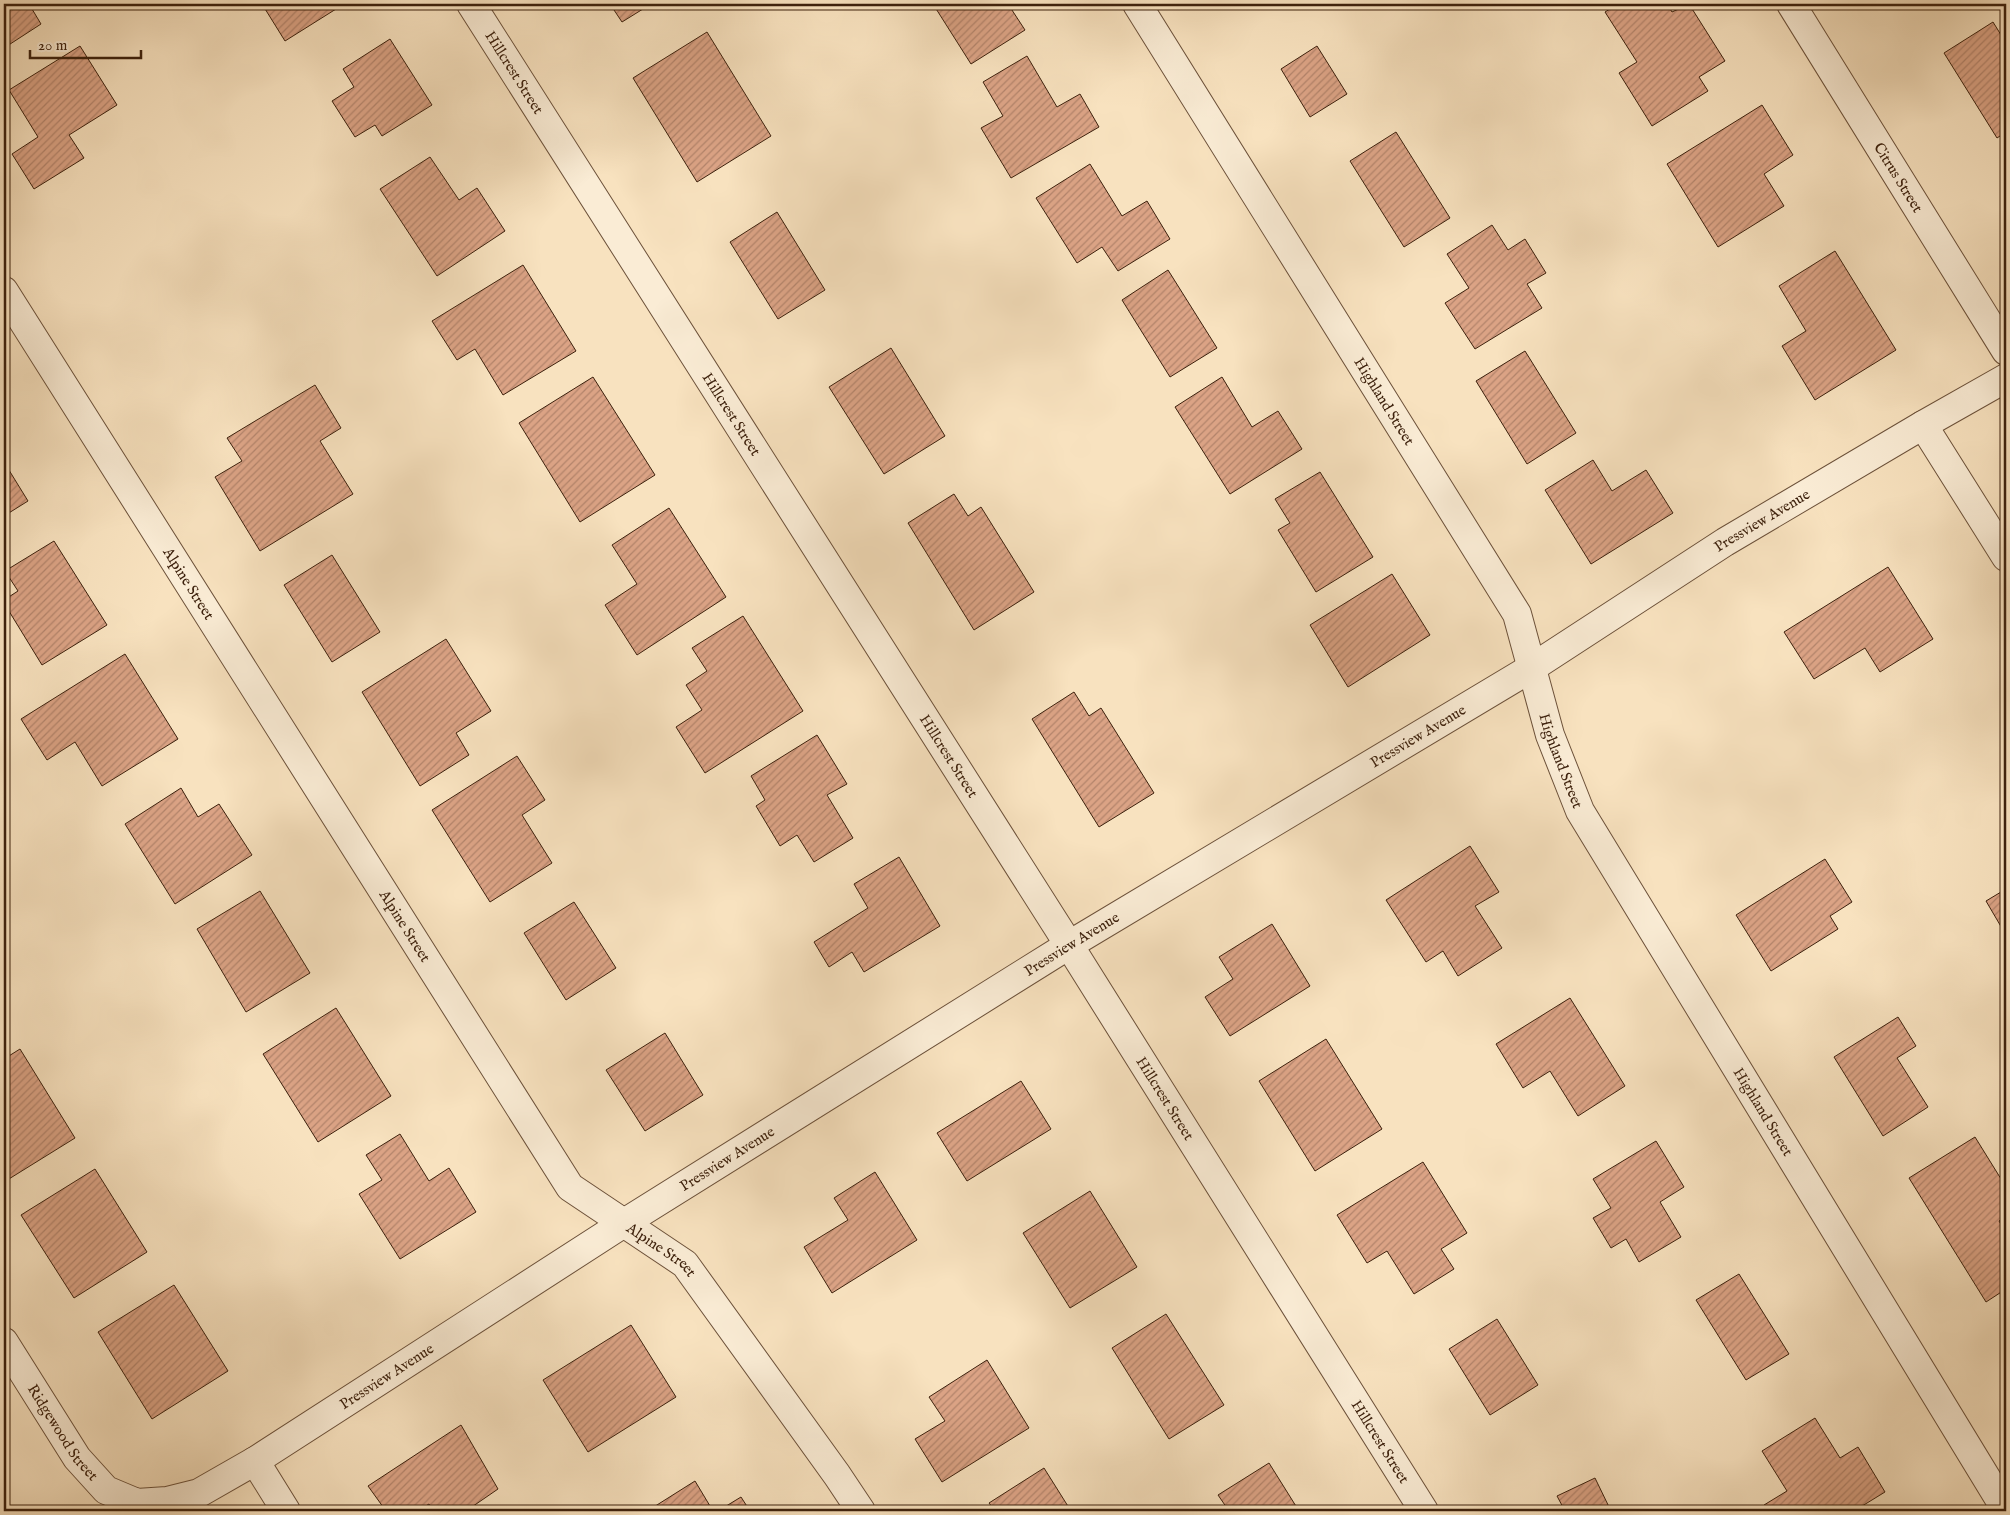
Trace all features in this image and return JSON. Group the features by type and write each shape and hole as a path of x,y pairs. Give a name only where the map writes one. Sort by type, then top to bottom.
{"street":[{"name":"Hillcrest Street","path":"471,4 1069,945 1424,1511"},
{"name":"Highland Street","path":"1137,4 1517,614 1550,735 1580,811 2006,1510"},
{"name":"Citrus Street","path":"1791,4 2006,351"},
{"name":"Alpine Street","path":"4,291 570,1187 685,1264 837,1474 860,1511"},
{"name":"Pressview Avenue","path":"137,1503 167,1501 199,1493 254,1461 624,1223 1069,945 1533,668 1725,542 2006,378"},
{"path":"1923,425 2006,557"},
{"name":"Ridgewood Street","path":"4,1342 77,1458 106,1490 137,1503"},
{"path":"254,1461 286,1511"}],"building":[{"path":"4,4 29,4 41,24 4,48"},
{"path":"262,4 344,4 285,41"},
{"path":"610,4 651,4 622,22"},
{"path":"933,4 1008,4 1025,30 971,64"},
{"path":"1618,4 1667,4 1672,12 1689,4 1725,61 1699,77 1708,91 1652,126 1619,73 1637,62 1605,12"},
{"path":"1993,22 2006,43 2006,132 1997,138 1944,53"},
{"path":"707,32 771,136 697,182 633,78"},
{"path":"390,39 432,105 382,136 375,125 355,137 332,101 354,87 343,69"},
{"path":"80,46 117,105 69,135 84,158 34,189 12,154 38,137 9,90"},
{"path":"1317,46 1347,94 1310,117 1281,69"},
{"path":"1027,56 1057,107 1080,94 1099,127 1011,178 981,128 1003,116 983,82"},
{"path":"1762,105 1793,155 1764,174 1784,206 1718,247 1667,164"},
{"path":"1396,132 1450,218 1404,247 1350,161"},
{"path":"430,157 459,200 477,188 505,231 437,276 380,189"},
{"path":"1090,164 1122,216 1147,201 1170,239 1118,271 1102,247 1077,263 1036,198"},
{"path":"777,212 825,290 778,319 730,242"},
{"path":"1492,225 1508,250 1525,239 1546,273 1527,284 1542,308 1475,349 1445,303 1469,288 1447,254"},
{"path":"1835,251 1896,350 1815,400 1782,346 1806,331 1779,286"},
{"path":"523,265 576,351 503,395 475,349 457,360 432,321"},
{"path":"1168,270 1217,348 1170,377 1122,300"},
{"path":"891,348 945,436 884,474 829,387"},
{"path":"1525,351 1576,433 1527,464 1476,381"},
{"path":"593,377 655,475 580,522 519,423"},
{"path":"1222,377 1252,427 1278,411 1302,449 1230,494 1175,407"},
{"path":"315,385 341,428 320,441 353,494 260,551 215,477 242,461 227,438"},
{"path":"1593,460 1612,491 1646,470 1673,513 1591,564 1545,490"},
{"path":"4,462 28,501 4,516"},
{"path":"1320,472 1373,557 1316,592 1278,530 1290,523 1275,499"},
{"path":"954,494 968,516 981,507 1034,592 974,630 908,523"},
{"path":"669,508 726,597 637,655 605,605 637,584 612,545"},
{"path":"54,541 107,625 42,665 4,603 4,600 18,591 5,571"},
{"path":"332,555 380,632 332,662 284,585"},
{"path":"1888,567 1933,639 1880,672 1865,648 1814,679 1784,632"},
{"path":"1392,574 1430,635 1348,687 1310,625"},
{"path":"743,616 803,711 705,773 676,727 702,710 686,685 707,671 692,648"},
{"path":"446,639 491,711 456,733 469,755 420,786 362,692"},
{"path":"125,654 178,739 102,786 75,742 47,760 21,719"},
{"path":"1074,692 1089,716 1101,708 1154,793 1099,827 1032,719"},
{"path":"817,735 847,784 827,795 853,838 814,862 797,835 780,846 756,806 765,800 751,776"},
{"path":"517,756 545,800 522,815 552,863 490,902 432,810"},
{"path":"181,788 198,817 219,804 252,855 175,904 125,824"},
{"path":"1470,846 1499,892 1475,906 1502,948 1458,976 1443,951 1426,962 1386,900"},
{"path":"899,857 940,926 864,972 852,952 829,967 814,942 868,908 854,884"},
{"path":"1825,859 1852,902 1830,916 1838,929 1771,971 1736,915"},
{"path":"2006,889 2006,928 2003,930 1986,901"},
{"path":"260,891 310,973 246,1012 197,929"},
{"path":"574,902 616,968 566,1000 524,933"},
{"path":"1272,924 1310,986 1230,1036 1205,997 1233,979 1219,957"},
{"path":"4,946 8,953 4,956"},
{"path":"1570,998 1625,1086 1578,1116 1550,1071 1523,1088 1496,1044"},
{"path":"336,1008 391,1096 318,1142 263,1054"},
{"path":"1898,1017 1916,1046 1897,1058 1928,1107 1883,1136 1834,1057"},
{"path":"665,1033 703,1095 645,1131 606,1070"},
{"path":"1326,1039 1382,1129 1315,1171 1259,1081"},
{"path":"20,1049 75,1138 4,1182 4,1059"},
{"path":"1021,1081 1051,1129 967,1181 937,1133"},
{"path":"400,1134 429,1181 449,1168 476,1212 400,1259 359,1194 382,1180 366,1155"},
{"path":"1975,1137 2006,1187 2006,1216 1999,1221 2006,1233 2006,1289 1986,1302 1909,1178"},
{"path":"1656,1141 1684,1187 1660,1202 1681,1237 1639,1262 1626,1239 1611,1248 1593,1218 1611,1208 1593,1179"},
{"path":"1423,1162 1467,1233 1441,1249 1454,1269 1414,1294 1387,1251 1367,1263 1337,1215"},
{"path":"95,1169 147,1252 74,1298 21,1215"},
{"path":"875,1172 917,1240 832,1293 804,1247 848,1220 834,1198"},
{"path":"1090,1191 1137,1267 1070,1308 1023,1233"},
{"path":"1739,1274 1789,1354 1746,1380 1696,1300"},
{"path":"174,1285 228,1371 152,1419 98,1332"},
{"path":"1166,1314 1224,1405 1169,1439 1112,1348"},
{"path":"1497,1319 1538,1385 1490,1415 1449,1349"},
{"path":"631,1325 676,1397 588,1452 543,1380"},
{"path":"2006,1336 2006,1347 2001,1339"},
{"path":"987,1360 1029,1428 942,1482 915,1439 945,1421 929,1397"},
{"path":"1815,1418 1840,1458 1858,1447 1885,1492 1854,1511 1768,1511 1764,1505 1787,1491 1762,1451"},
{"path":"461,1425 498,1489 466,1511 433,1511 429,1504 417,1511 386,1511 368,1486"},
{"path":"1269,1463 1299,1511 1229,1511 1218,1495"},
{"path":"1044,1468 1071,1511 995,1511 989,1503"},
{"path":"1595,1478 1611,1511 1565,1511 1557,1496"},
{"path":"695,1481 713,1511 649,1510"},
{"path":"741,1497 750,1511 718,1511"}]}
